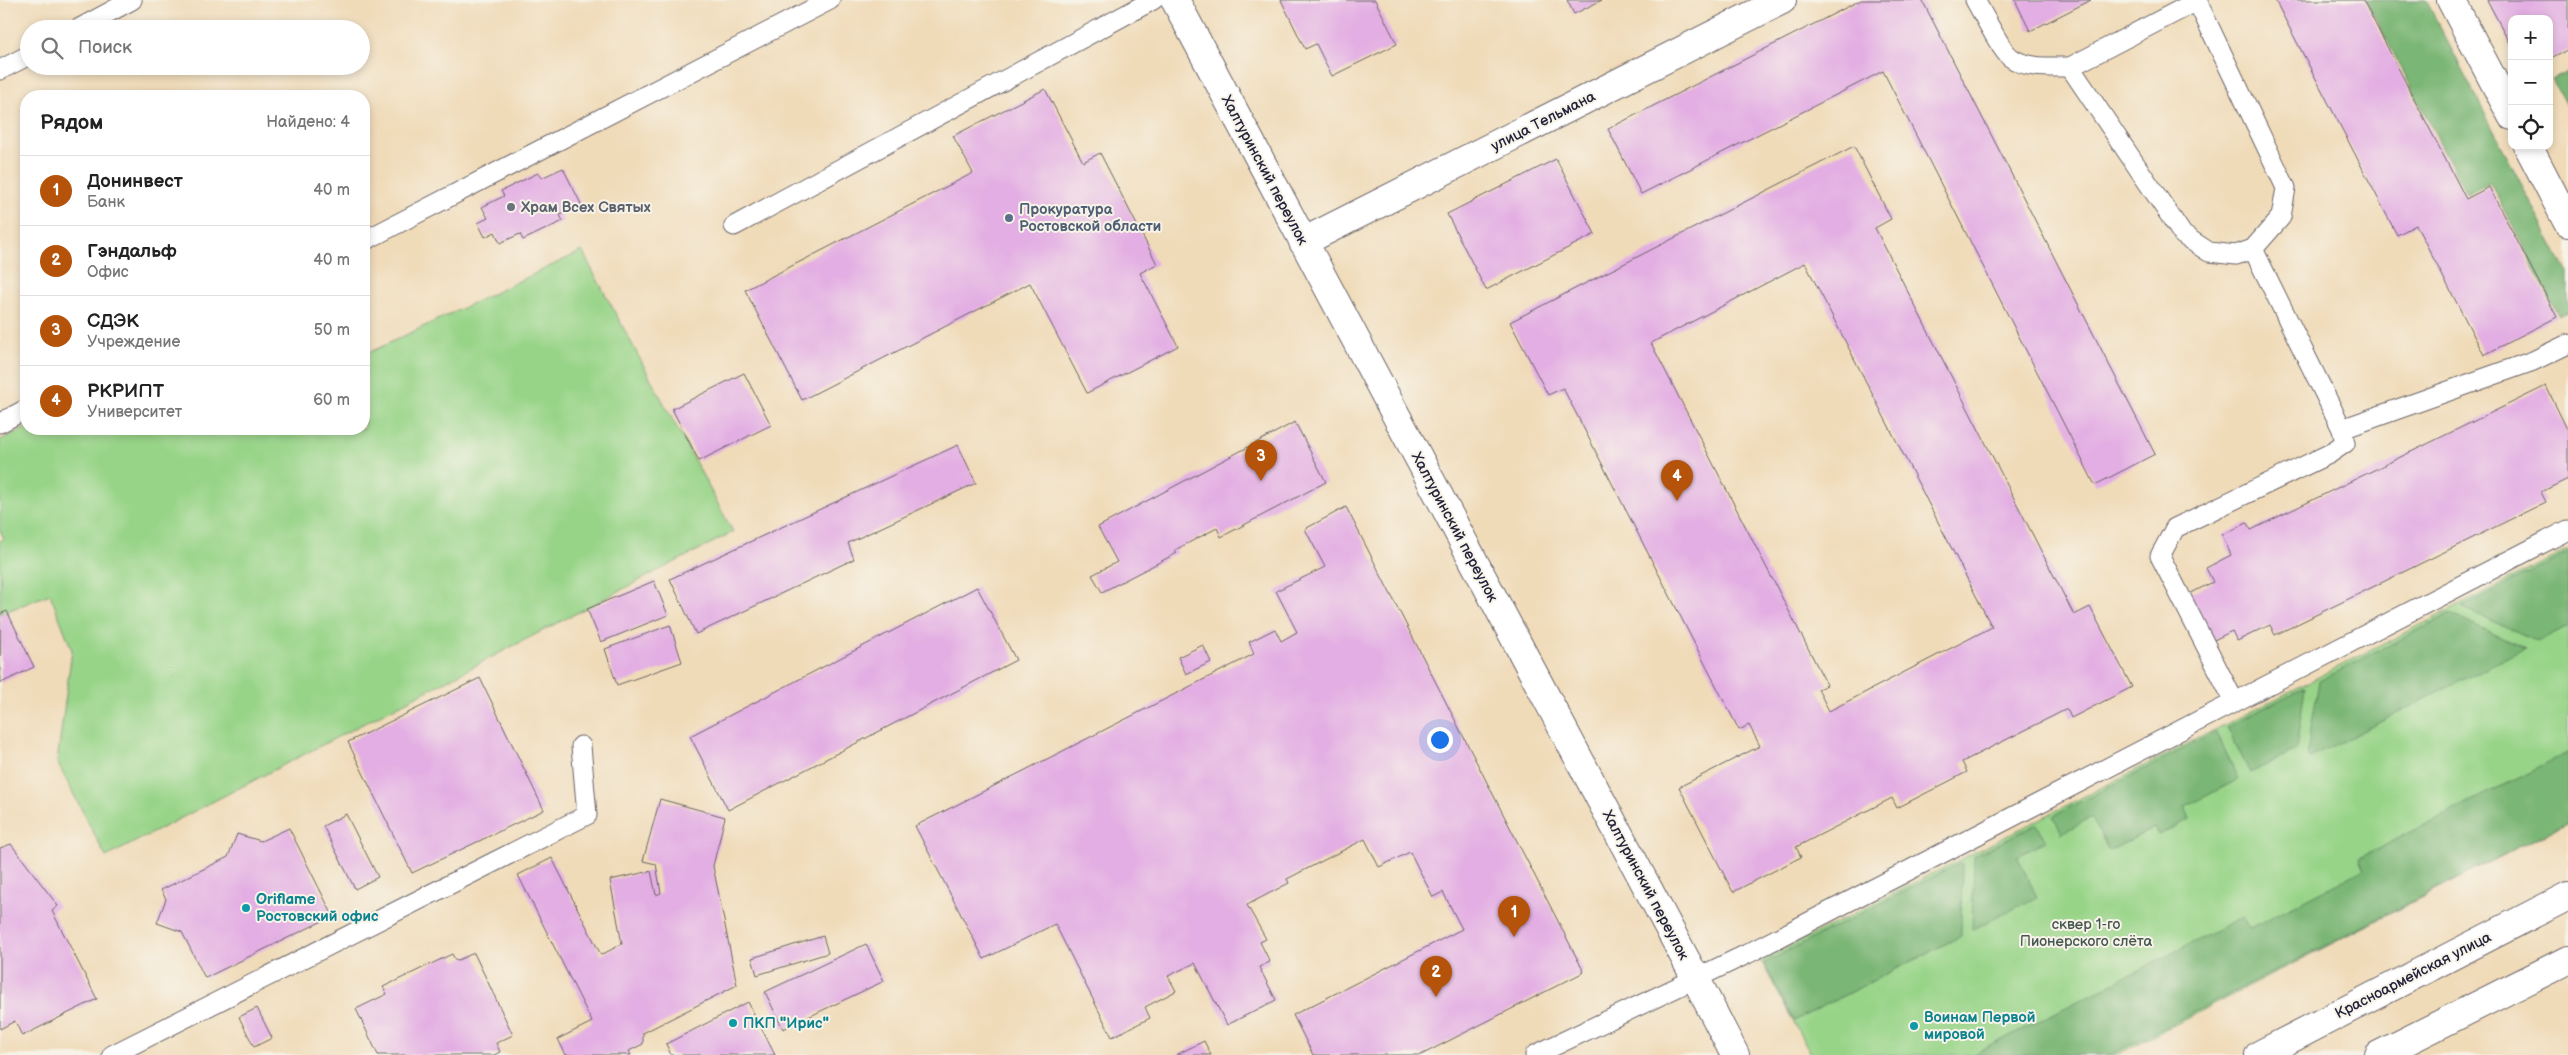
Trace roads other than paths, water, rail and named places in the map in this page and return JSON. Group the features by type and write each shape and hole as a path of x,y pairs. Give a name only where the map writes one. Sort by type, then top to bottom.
{"street":[{"name":"Халтуринский переулок","path":"1175,0 1735,1055"},
{"name":"улица Тельмана","path":"1303,242 1782,0"},
{"path":"2451,0 2508,108"},
{"path":"2530,150 2568,223"},
{"name":"Красноармейская улица","path":"2259,1055 2568,896"},
{"path":"2379,1055 2568,960"}],"lane":[{"path":"95,20 132,0"},
{"path":"370,238 830,0"},
{"path":"734,226 1153,0"},
{"path":"1975,0 2009,56 2026,63 2048,67 2070,67 2198,0 2286,188 2281,217 2253,249 2236,255 2210,252 2182,236 2070,67"},
{"path":"0,70 20,60"},
{"path":"2234,701 2160,556 2175,528 2329,454 2345,443 2342,429 2253,249"},
{"path":"2342,429 2533,361 2568,344"},
{"path":"0,422 20,413"},
{"path":"1535,1055 1746,954 2568,530"},
{"path":"112,1055 586,815 581,746"}],"place":[{"name":"Храм Всех Святых","path":"511,207"},
{"name":"Прокуратура Ростовской области","path":"1009,218"},
{"name":"СДЭК","path":"1261,481"},
{"name":"РКРИПТ","path":"1677,501"},
{"name":"Oriflame Ростовский офис","path":"246,908"},
{"name":"Донинвест","path":"1514,937"},
{"name":"Гэндальф","path":"1436,997"},
{"name":"ПКП \"Ирис\"","path":"733,1023"},
{"name":"Воинам Первой мировой","path":"1914,1026"}],"park label":[{"name":"сквер 1-го Пионерского слёта","path":"2086,932"}]}
